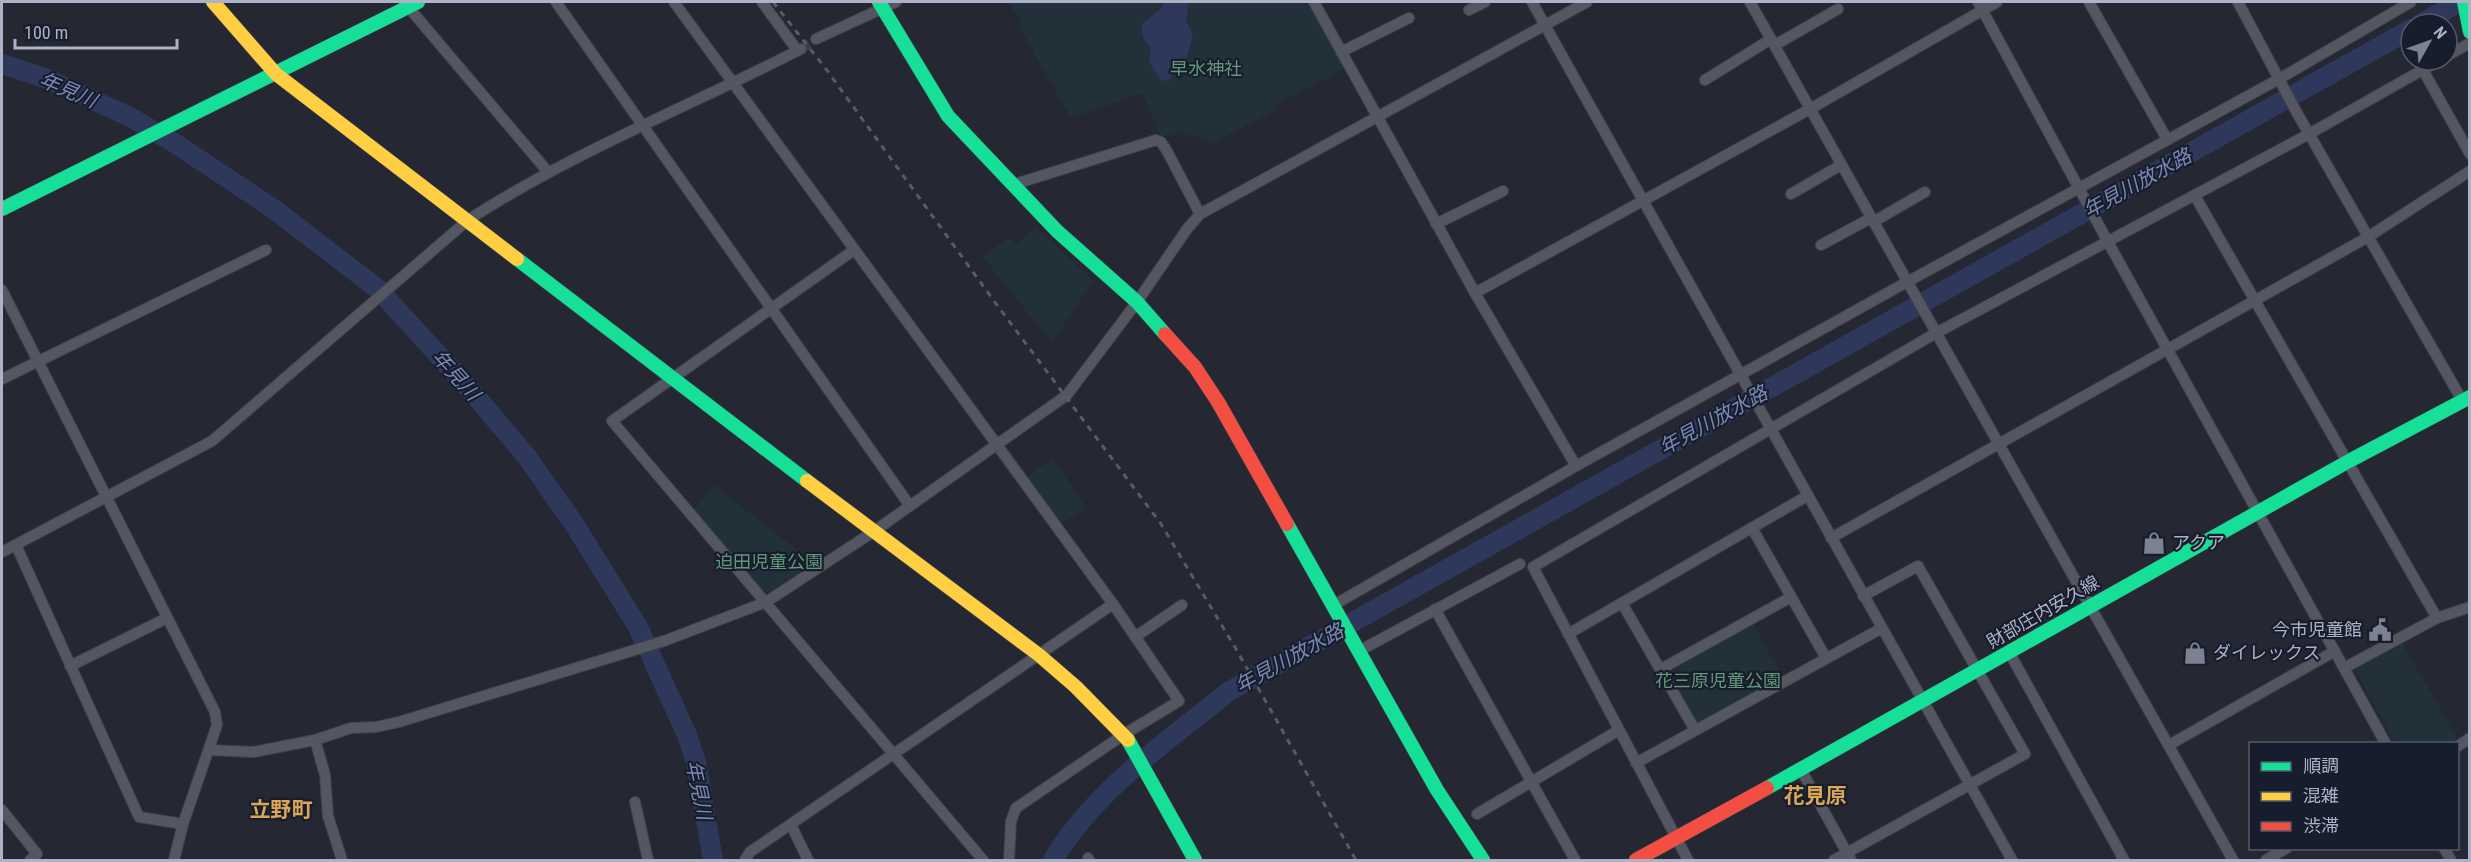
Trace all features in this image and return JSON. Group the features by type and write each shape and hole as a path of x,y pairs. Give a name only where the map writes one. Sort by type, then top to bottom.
{"street":[{"path":"213,2 276,74 873,532 1039,655 1076,687 1126,737 1195,861"},
{"path":"556,2 910,506"},
{"path":"674,2 1113,604 1179,701 1016,808 1011,821 1009,861"},
{"path":"2,552 212,441 468,220 548,172 799,49 762,2"},
{"path":"816,39 881,5 896,2"},
{"path":"1314,2 1436,224 1576,466"},
{"path":"1469,10 1485,2"},
{"path":"1532,2 1970,784 2010,860"},
{"path":"209,750 254,752 315,740 351,728 376,727 399,722 632,652 766,602 873,532 1067,395 1200,214 1587,2"},
{"path":"1750,2 2233,861"},
{"path":"1475,293 1810,109 1980,5 1996,2"},
{"path":"2089,2 2167,139"},
{"path":"2238,2 2297,114 2466,399"},
{"path":"1332,606 1576,466 2279,79 2391,6 2411,2"},
{"path":"2464,2 2468,25"},
{"path":"2,209 276,74 410,3 548,172"},
{"path":"881,5 948,116 1057,231 1137,302 1195,367 1218,402 1437,790 1483,861"},
{"path":"1980,5 2385,742"},
{"path":"1705,80 1838,9"},
{"path":"1341,52 1409,18"},
{"path":"1688,861 1533,567 2106,237 2195,196 2419,72"},
{"path":"2424,72 2469,154"},
{"path":"1012,185 1156,140 1161,142 1167,152 1200,214"},
{"path":"1791,194 1841,165"},
{"path":"1831,538 2368,237 2469,171"},
{"path":"1436,224 1503,190"},
{"path":"1821,245 1925,192"},
{"path":"2195,196 2437,618"},
{"path":"2,379 266,250"},
{"path":"854,250 612,421 983,861"},
{"path":"2,290 214,712 217,725 183,824 174,861"},
{"name":"財部庄内安久線","path":"1636,861 2349,461 2466,399"},
{"path":"1568,634 1807,496"},
{"path":"1752,528 1826,658"},
{"path":"16,545 139,817 183,824"},
{"path":"1356,648 1520,564"},
{"path":"1834,861 1849,857 1970,784 2025,754 1918,566 1863,596"},
{"path":"1661,669 1791,597"},
{"path":"1622,603 1695,730"},
{"path":"745,861 750,852 1113,604"},
{"path":"1135,638 1182,605"},
{"path":"2344,668 2437,618 2469,607"},
{"path":"1435,609 1575,861"},
{"path":"70,666 167,618"},
{"path":"1636,763 1882,628"},
{"path":"2169,745 2335,651"},
{"path":"2009,652 2124,861"},
{"path":"1477,814 1619,730"},
{"path":"315,740 325,775 328,816 342,861"},
{"path":"1801,770 1849,857"},
{"path":"635,802 648,861"},
{"path":"2,810 37,854 30,861"},
{"path":"791,825 808,861"},
{"path":"2266,861 2285,850"}],"green space":[{"name":"早水神社","path":"1007,2 1310,2 1346,68 1275,105 1276,110 1215,142 1177,132 1161,137 1142,93 1071,118 1019,26 1020,19"},
{"path":"1036,227 1093,280 1052,343 983,257 1009,237 1016,244"},
{"path":"1053,458 1086,508 1059,525 1025,478"},
{"name":"迫田児童公園","path":"714,485 816,565 764,594 693,511"},
{"name":"花三原児童公園","path":"1754,625 1784,680 1699,728 1668,673"},
{"path":"2402,643 2458,740 2455,742 2394,742 2355,669"}],"water":[{"path":"1163,2 1189,2 1186,21 1193,35 1185,63 1168,81 1161,80 1149,62 1151,48 1145,40 1142,28 1142,24 1162,8"}],"waterway":[{"name":"年見川放水路","path":"2442,12 2460,2"},
{"name":"年見川放水路","path":"1053,860 1089,811 1110,790 1156,749 1228,692 2399,36"},
{"name":"年見川","path":"2,64 45,78 130,117 176,144 275,210 378,289 473,393 527,457 574,524 638,627 687,735 696,762 713,860"}],"tunnel":[{"path":"801,49 816,39"}],"railway":[{"path":"773,2 826,69 994,301 1161,524 1236,649 1356,860"}],"traffic: fast":[{"path":"2,209 418,2"},
{"path":"879,2 948,116 1057,231 1137,302 1165,334"},
{"path":"2464,2 2470,32"},
{"path":"517,259 807,481"},
{"path":"1767,788 2349,461 2470,397"},
{"path":"1287,524 1437,790 1483,860"},
{"path":"1128,740 1195,860"}],"traffic: slow":[{"path":"213,2 276,74 517,259"},
{"path":"807,481 1039,655 1076,687 1128,740"}],"traffic: jam":[{"path":"1165,334 1195,367 1218,402 1287,524"},
{"path":"1636,860 1767,788"}],"place":[{"name":"アクア","path":"2154,543"},
{"name":"今市児童館","path":"2380,630"},
{"name":"ダイレックス","path":"2195,653"}],"district":[{"name":"花見原","path":"1815,796"},
{"name":"立野町","path":"281,810"}]}
